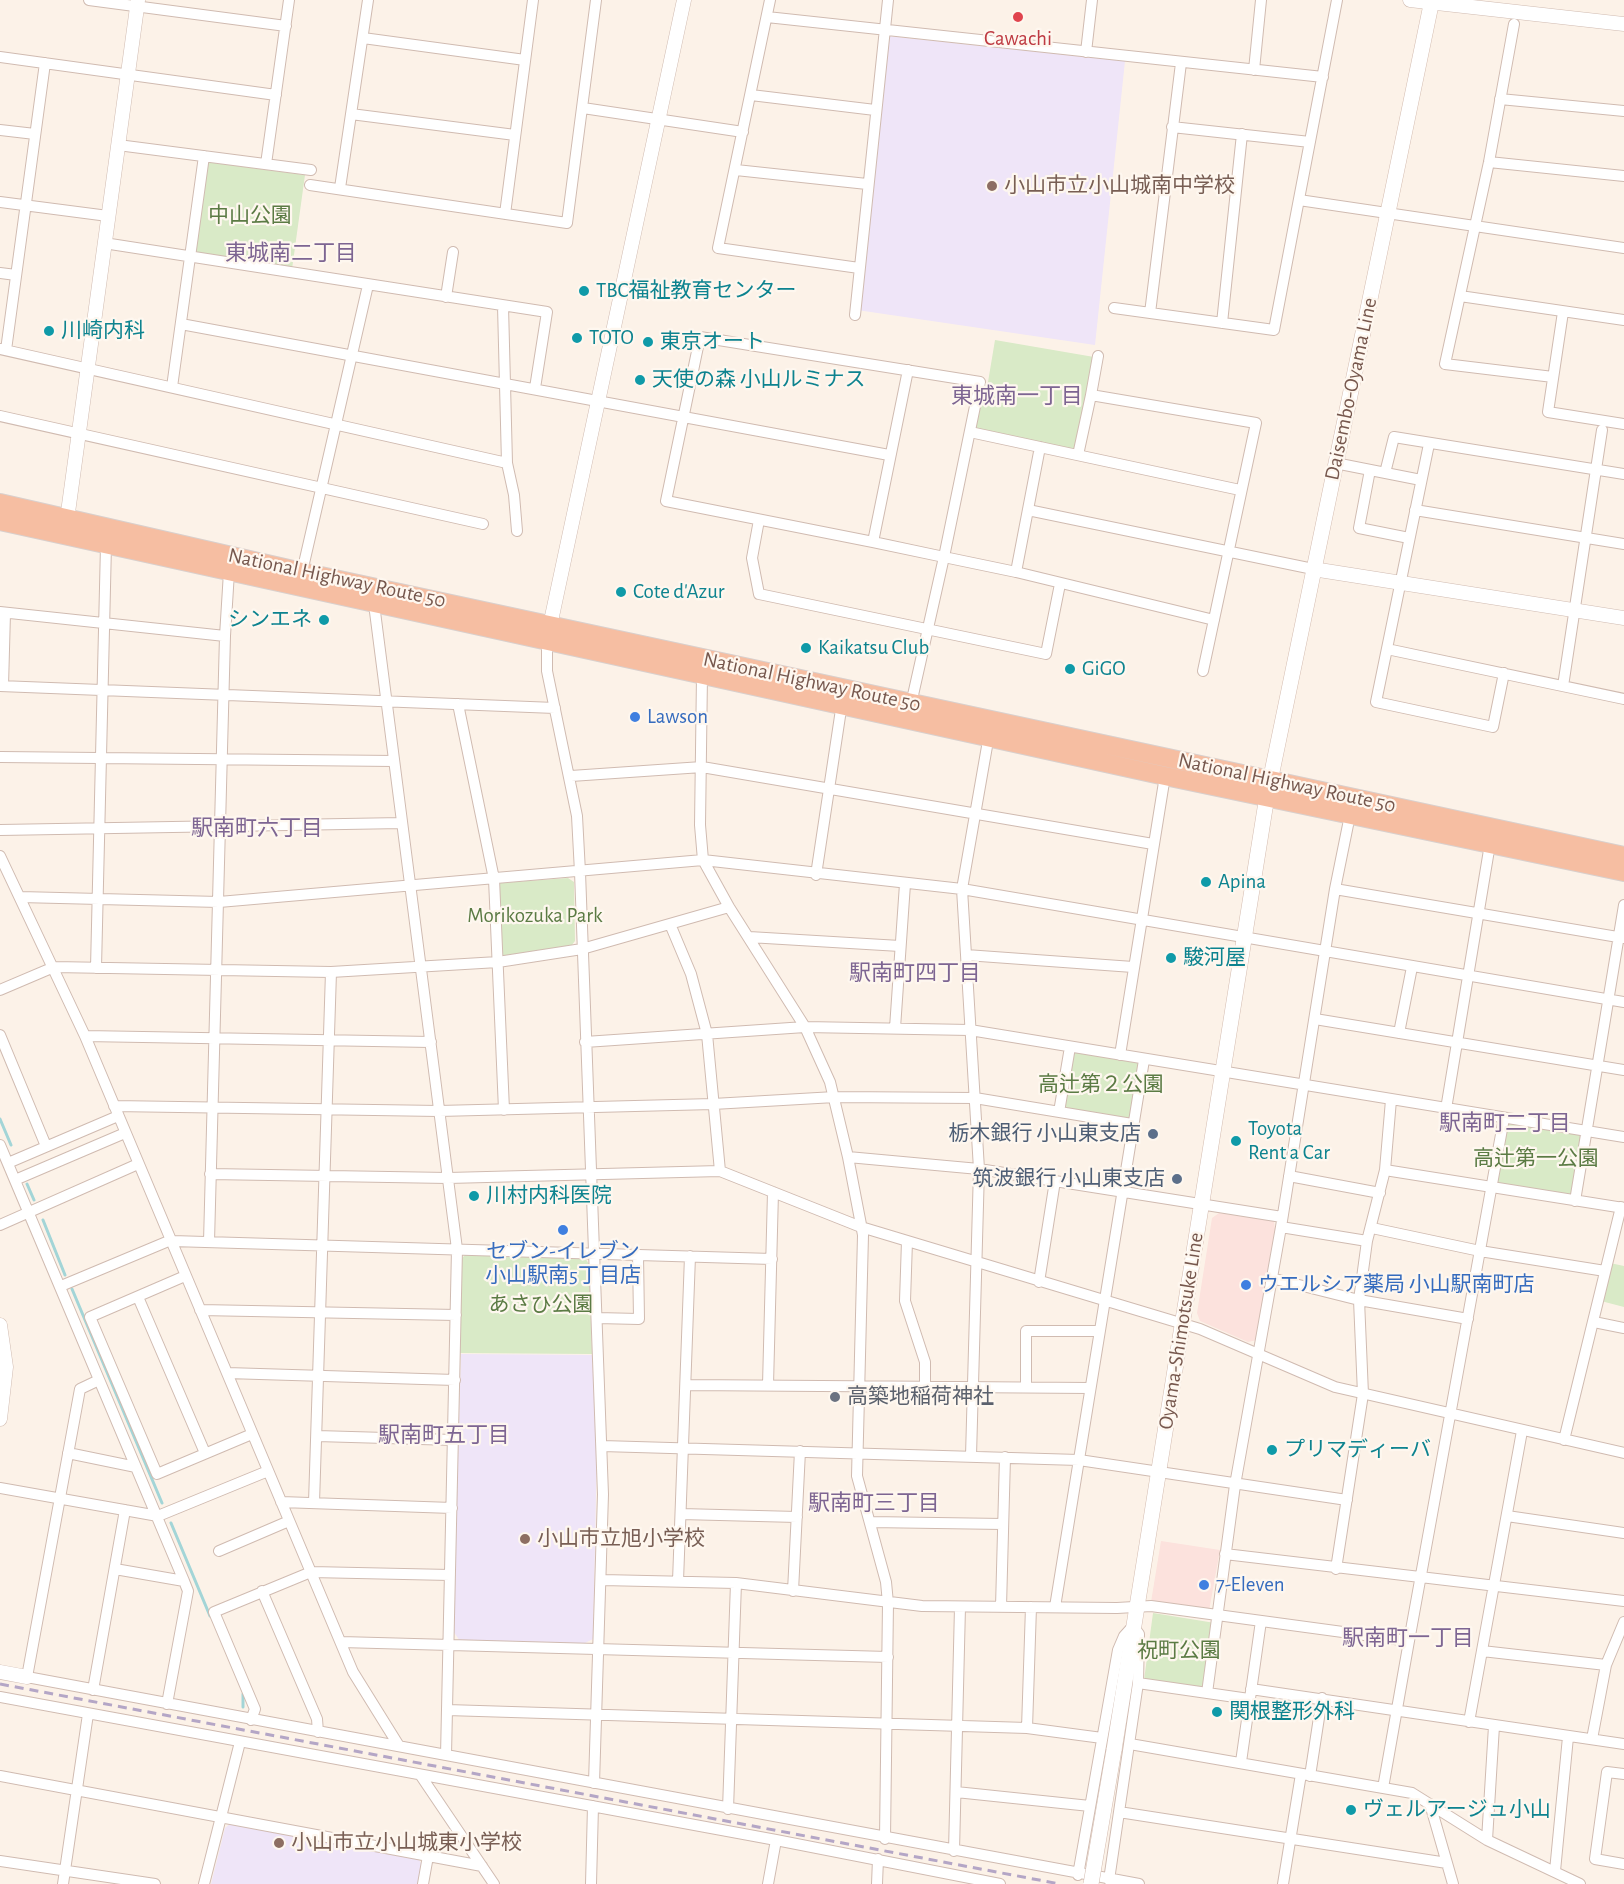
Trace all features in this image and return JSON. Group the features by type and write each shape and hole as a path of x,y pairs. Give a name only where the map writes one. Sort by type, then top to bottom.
{"highway":[{"name":"National Highway Route 50","path":"0,504 66,527 106,545 374,604 548,633 911,704 1268,788 1624,856"},
{"name":"National Highway Route 50","path":"0,520 66,527 302,572 548,633 702,675 989,735 1165,776 1268,788 1350,815 1624,872"}],"main road":[{"name":"Daisembo-Oyama Line","path":"1268,788 1432,1"},
{"name":"Oyama-Shimotsuke Line","path":"1091,1884 1268,788"}],"street":[{"path":"89,0 137,3 285,26"},
{"path":"266,164 289,0"},
{"path":"340,189 368,0"},
{"path":"505,214 533,0"},
{"path":"310,184 567,223 596,0"},
{"path":"594,1783 597,1648 602,1580 602,1446 580,872 577,816 571,776 547,671 548,633 684,0"},
{"path":"770,0 718,248 859,268"},
{"path":"855,315 888,0"},
{"path":"1086,52 1092,0"},
{"path":"1254,70 1261,0"},
{"path":"1114,308 1274,330 1337,0"},
{"path":"1410,0 1624,24"},
{"path":"66,527 137,3"},
{"path":"767,17 1323,77"},
{"path":"1514,24 1489,162 1445,364 1553,377"},
{"path":"363,38 525,60"},
{"path":"0,57 276,95"},
{"path":"45,63 16,275 3,349 335,426 507,463"},
{"path":"1150,313 1181,63"},
{"path":"751,95 875,110"},
{"path":"1500,99 1624,111"},
{"path":"582,108 743,132"},
{"path":"351,114 515,135"},
{"path":"1172,127 1310,141"},
{"path":"0,130 35,134"},
{"path":"1222,323 1242,134"},
{"path":"118,145 311,170"},
{"path":"172,387 204,156"},
{"path":"1489,162 1624,176"},
{"path":"736,170 867,184"},
{"path":"1299,200 1624,248"},
{"path":"0,202 108,216"},
{"path":"104,243 547,312 535,388"},
{"path":"446,297 453,252"},
{"path":"0,273 16,275"},
{"path":"302,572 368,285"},
{"path":"1460,296 1624,320"},
{"path":"503,306 507,463 514,495 517,531"},
{"path":"1563,312 1548,412 1624,424"},
{"path":"181,324 889,455"},
{"path":"911,704 944,557 980,382 700,337 666,501 873,542 944,557 1016,572 1214,620"},
{"path":"1078,455 1098,356"},
{"path":"873,542 908,370"},
{"path":"1091,395 1256,423 1203,671"},
{"path":"0,416 483,524"},
{"path":"1563,686 1602,430"},
{"path":"970,432 1240,490"},
{"path":"1385,473 1394,437 1624,474"},
{"path":"1429,444 1376,702 1493,727 1504,673"},
{"path":"1016,572 1040,447"},
{"path":"1335,463 1421,480"},
{"path":"1370,470 1359,528 1409,538"},
{"path":"1028,510 1313,569 1624,618"},
{"path":"1416,510 1624,543"},
{"path":"759,520 752,558 759,594 927,630 1046,654 1060,584"},
{"path":"96,968 106,623 106,545"},
{"path":"209,1242 225,636 230,572"},
{"path":"374,604 457,1250 446,1755"},
{"path":"225,636 3,612 2,686 386,699 555,708"},
{"path":"1387,649 1624,699"},
{"path":"702,675 700,825 703,860 729,907 805,1027 835,1097 861,1227 857,1476 886,1582 888,1603 885,1839"},
{"path":"816,875 842,703"},
{"path":"458,704 494,879 504,1110"},
{"path":"971,1456 979,1169 962,889 977,815 989,735"},
{"path":"0,757 394,761"},
{"path":"571,776 702,767 1153,844"},
{"path":"1120,1055 1165,776"},
{"path":"1207,1693 1217,1620 1215,1615 1235,1485 1282,1222 1335,889 1350,815"},
{"path":"0,830 402,822"},
{"path":"1446,1109 1490,844"},
{"path":"0,856 85,1036 353,1672 399,1746"},
{"path":"20,897 219,902 703,860 816,875 962,889 1624,1002"},
{"path":"895,1028 904,884"},
{"path":"1335,889 1621,937"},
{"path":"1575,1200 1621,937 1624,905"},
{"path":"0,990 54,968 331,972 498,962 582,949 729,907"},
{"path":"670,924 691,974 706,1034 720,1170"},
{"path":"749,937 900,946"},
{"path":"966,956 1133,967"},
{"path":"1400,1033 1412,967"},
{"path":"314,1503 331,972"},
{"path":"1315,1018 1624,1070"},
{"path":"585,1042 805,1027 970,1030 1624,1137"},
{"path":"0,1035 46,1146"},
{"path":"85,1036 431,1042"},
{"path":"1059,1112 1070,1047"},
{"path":"1055,1607 1144,1060"},
{"path":"8,1163 116,1111 213,1108 439,1112 713,1104 835,1097 975,1098 1132,1124"},
{"path":"1336,1569 1363,1394 1359,1300 1367,1241 1385,1170 1391,1100"},
{"path":"1383,1788 1504,1118"},
{"path":"15,1180 125,1133"},
{"path":"0,1145 158,1516 188,1592 167,1704"},
{"path":"848,1157 979,1169 1202,1203 1367,1241"},
{"path":"0,1225 138,1164"},
{"path":"210,1174 448,1179 720,1170 861,1227 978,1264 1182,1323 1257,1353 1311,1378 1363,1394 1624,1453"},
{"path":"1385,1170 1622,1208 1564,1440"},
{"path":"1289,1176 1380,1193"},
{"path":"1039,1282 1055,1181"},
{"path":"768,1385 773,1192"},
{"path":"1372,1228 1480,1251 1605,1271"},
{"path":"61,1286 171,1240 772,1258"},
{"path":"907,1241 905,1301 925,1362 925,1386"},
{"path":"597,1318 639,1319 638,1255"},
{"path":"678,1581 690,1256"},
{"path":"185,1276 90,1317 157,1474 252,1434"},
{"path":"1271,1278 1359,1300 1468,1319"},
{"path":"138,1297 205,1453"},
{"path":"200,1310 456,1315"},
{"path":"1594,1322 1624,1328"},
{"path":"0,1325 6,1367 0,1419"},
{"path":"1026,1386 1026,1331 1099,1331"},
{"path":"227,1373 455,1380"},
{"path":"27,1677 80,1389 99,1380"},
{"path":"686,1385 974,1385 1090,1388"},
{"path":"1469,1722 1522,1431"},
{"path":"317,1436 453,1440"},
{"path":"602,1446 1079,1460 1347,1500"},
{"path":"793,1591 800,1451"},
{"path":"68,1453 136,1467"},
{"path":"1001,1607 1005,1457"},
{"path":"0,1488 158,1516 268,1471"},
{"path":"281,1502 452,1508"},
{"path":"93,1690 125,1510"},
{"path":"681,1514 797,1517"},
{"path":"1507,1516 1624,1533"},
{"path":"219,1551 289,1521"},
{"path":"870,1522 1003,1524"},
{"path":"1225,1554 1336,1569 1421,1576 1624,1601"},
{"path":"115,1569 184,1581"},
{"path":"252,1720 255,1709 214,1612 311,1572 450,1575"},
{"path":"602,1580 736,1583 888,1603 960,1607 1151,1606 1409,1641"},
{"path":"728,1809 736,1583"},
{"path":"262,1592 317,1719 318,1732"},
{"path":"954,1851 960,1607"},
{"path":"1027,1728 1030,1607"},
{"path":"1241,1762 1261,1621"},
{"path":"1078,1875 1118,1650 1124,1636 1133,1626 1139,1634 1138,1683 1109,1880"},
{"path":"1592,1739 1606,1665 1623,1627"},
{"path":"341,1642 888,1657"},
{"path":"1482,1651 1606,1665"},
{"path":"0,1672 1078,1875 1139,1884"},
{"path":"1138,1683 1207,1693 1322,1698 1624,1744"},
{"path":"0,1697 878,1859 1000,1884"},
{"path":"1283,1884 1290,1838 1322,1698"},
{"path":"447,1710 1027,1728 1102,1738"},
{"path":"63,1884 88,1714"},
{"path":"1487,1840 1494,1726"},
{"path":"1555,1871 1568,1737"},
{"path":"204,1884 240,1742"},
{"path":"1130,1744 1412,1793 1430,1802 1443,1814 1487,1840 1580,1884"},
{"path":"1624,1774 1607,1772 1595,1859 1624,1864"},
{"path":"0,1776 482,1866"},
{"path":"422,1776 496,1884"},
{"path":"956,1792 1090,1806"},
{"path":"1430,1802 1453,1884"},
{"path":"591,1884 593,1806"},
{"path":"1119,1812 1447,1863"},
{"path":"768,1884 776,1840"},
{"path":"423,1884 428,1856"},
{"path":"877,1884 878,1859"},
{"path":"0,1861 154,1884"}],"shaded area":[{"name":"小山市立小山城南中学校","path":"888,36 1125,61 1095,345 857,310"},
{"path":"1219,1213 1274,1221 1275,1229 1257,1340 1248,1342 1200,1321 1197,1313 1212,1218"},
{"name":"小山市立旭小学校","path":"461,1354 592,1355 597,1446 593,1639 583,1644 460,1641 453,1631"},
{"path":"1161,1541 1220,1550 1209,1611 1151,1602"},
{"name":"小山市立小山城東小学校","path":"231,1823 418,1858 422,1865 419,1884 211,1884 225,1828"}],"green space":[{"name":"中山公園","path":"208,162 305,175 292,269 198,255 196,250"},
{"path":"995,340 1094,357 1076,450 975,428 984,385 988,382"},
{"name":"Morikozuka Park","path":"568,878 574,882 575,941 571,946 505,956 501,954 497,886 500,883"},
{"name":"高辻第２公園","path":"1071,1049 1142,1061 1131,1122 1060,1110"},
{"name":"高辻第一公園","path":"1505,1120 1585,1133 1574,1198 1495,1185"},
{"name":"あさひ公園","path":"466,1254 585,1258 589,1264 592,1354 459,1353 461,1259"},
{"path":"1610,1263 1624,1266 1624,1307 1601,1301"},
{"name":"祝町公園","path":"1153,1613 1215,1623 1204,1688 1144,1680"}],"waterway":[{"path":"0,1119 11,1145"},
{"path":"27,1184 34,1200"},
{"path":"43,1220 65,1275"},
{"path":"72,1289 162,1503"},
{"path":"171,1523 210,1616"},
{"path":"243,1694 243,1707"}],"railway":[{"path":"0,1684 1060,1884"}],"place":[{"name":"Cawachi","path":"1018,17"},
{"name":"小山市立小山城南中学校","path":"992,186"},
{"name":"TBC福祉教育センター","path":"584,291"},
{"name":"川崎内科","path":"49,331"},
{"name":"TOTO","path":"577,338"},
{"name":"東京オート","path":"648,342"},
{"name":"天使の森 小山ルミナス","path":"640,380"},
{"name":"Cote d'Azur","path":"621,592"},
{"name":"シンエネ","path":"324,620"},
{"name":"Kaikatsu Club","path":"806,648"},
{"name":"GiGO","path":"1070,669"},
{"name":"Lawson","path":"635,717"},
{"name":"Apina","path":"1206,882"},
{"name":"駿河屋","path":"1171,958"},
{"name":"栃木銀行 小山東支店","path":"1153,1134"},
{"name":"Toyota Rent a Car","path":"1236,1141"},
{"name":"筑波銀行 小山東支店","path":"1177,1179"},
{"name":"川村内科医院","path":"474,1196"},
{"name":"セブン-イレブン 小山駅南5丁目店","path":"563,1230"},
{"name":"ウエルシア薬局 小山駅南町店","path":"1246,1285"},
{"name":"高築地稲荷神社","path":"835,1397"},
{"name":"プリマディーバ","path":"1272,1450"},
{"name":"小山市立旭小学校","path":"525,1539"},
{"name":"7-Eleven","path":"1204,1585"},
{"name":"関根整形外科","path":"1217,1712"},
{"name":"ヴェルアージュ小山","path":"1351,1810"},
{"name":"小山市立小山城東小学校","path":"279,1843"}],"district":[{"name":"東城南二丁目","path":"291,253"},
{"name":"東城南一丁目","path":"1017,396"},
{"name":"駅南町六丁目","path":"257,828"},
{"name":"駅南町四丁目","path":"915,973"},
{"name":"駅南町二丁目","path":"1505,1123"},
{"name":"駅南町五丁目","path":"444,1435"},
{"name":"駅南町三丁目","path":"874,1503"},
{"name":"駅南町一丁目","path":"1408,1638"}]}
